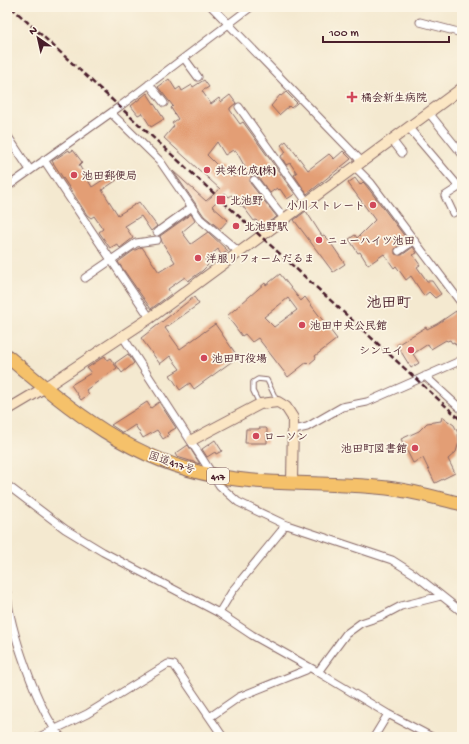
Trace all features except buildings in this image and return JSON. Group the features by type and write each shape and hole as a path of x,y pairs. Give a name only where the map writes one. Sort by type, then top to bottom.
{"highway":[{"name":"国道417号","path":"7,356 81,417 132,447 175,465 216,476 250,481 292,482 395,489 462,504"}],"street":[{"path":"212,7 359,165 462,304"},
{"path":"7,187 111,113 251,7"},
{"path":"420,22 462,33"},
{"path":"184,58 198,77"},
{"path":"149,84 164,103"},
{"path":"7,410 44,388 150,318 238,251 359,165 462,88"},
{"path":"239,107 307,202"},
{"path":"111,113 160,161 200,219 238,251"},
{"path":"429,113 462,154"},
{"path":"409,128 460,186 445,196 453,213"},
{"path":"7,136 30,170"},
{"path":"392,140 402,153"},
{"path":"44,160 150,318"},
{"path":"254,180 284,218"},
{"path":"157,232 192,208"},
{"path":"85,278 136,243 157,240"},
{"path":"399,251 414,241"},
{"path":"123,337 216,476 220,486 238,502 284,524 392,560 414,574 462,612"},
{"path":"294,430 307,427 342,407 367,402 462,360"},
{"path":"425,376 462,410"},
{"path":"192,440 260,404 278,402 286,407 293,418 292,482"},
{"path":"7,485 65,529 103,552 219,613 252,635 310,667 388,714 432,737"},
{"path":"219,613 234,590 282,530 284,524"},
{"path":"7,593 8,609 21,652 35,688 55,730 61,737"},
{"path":"318,672 346,634 361,623 382,616 401,606 441,596"},
{"path":"39,737 87,714 168,664 174,665 224,737"},
{"path":"210,717 239,697 306,670 310,667"},
{"path":"374,737 388,714"}],"lane":[{"path":"260,404 253,391 252,382 258,379 267,380 278,402"}],"railway":[{"path":"11,7 462,421"}],"place":[{"name":"橘会新生病院","path":"352,97"},
{"name":"共栄化成(株)","path":"207,170"},
{"name":"池田郵便局","path":"74,175"},
{"name":"北池野","path":"221,200"},
{"name":"小川ストレート","path":"373,205"},
{"name":"北池野駅","path":"236,226"},
{"name":"ニューハイツ池田","path":"319,240"},
{"name":"洋服リフォームだるま","path":"198,258"},
{"name":"池田中央公民館","path":"302,325"},
{"name":"シンエイ","path":"411,350"},
{"name":"池田町役場","path":"204,358"},
{"name":"ローソン","path":"256,436"},
{"name":"池田町図書館","path":"415,448"}],"district":[{"name":"池田町","path":"389,302"}]}
